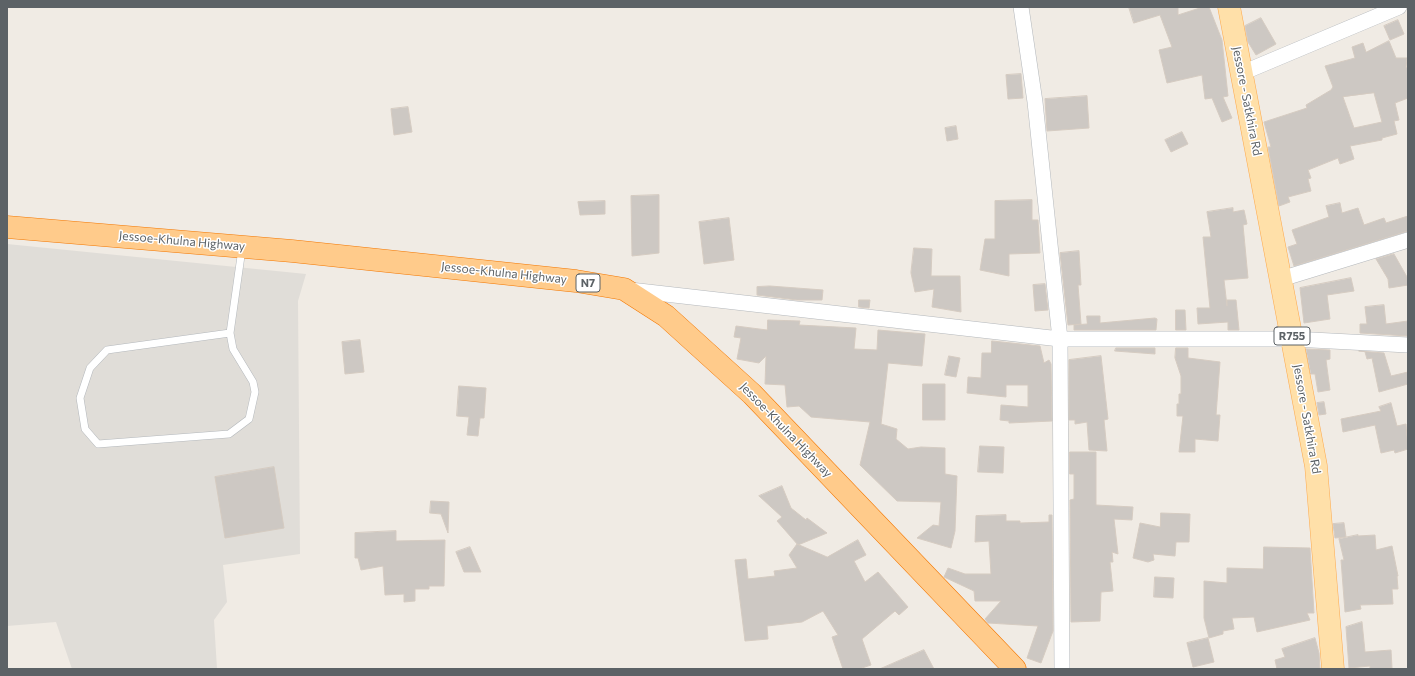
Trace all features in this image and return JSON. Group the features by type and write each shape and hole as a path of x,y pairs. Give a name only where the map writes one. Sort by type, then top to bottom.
{"highway":[{"name":"Jessoe-Khulna Highway","path":"7,227 242,246 568,280 624,289 666,316 752,394 1015,669"}],"main road":[{"name":"Jessore - Satkhira Rd","path":"1229,7 1293,338 1316,466 1333,669"}],"street":[{"path":"1021,7 1035,102 1060,339 1062,669"},
{"path":"1242,73 1399,7"},
{"path":"1281,279 1408,240"},
{"path":"624,289 1060,339 1293,338 1408,345"}],"lane":[{"path":"230,332 107,350 90,368 80,398 85,429 98,444 229,434 249,419 255,392 253,382 233,349 230,332 242,246"}],"shaded area":[{"path":"7,244 306,274 298,301 300,554 223,565 227,602 214,620 217,669 72,669 56,622 7,626"}],"building":[{"path":"1129,7 1178,7 1178,15 1203,7 1209,7 1222,40 1228,96 1223,97 1232,118 1222,122 1212,98 1205,99 1202,75 1167,83 1159,50 1172,47 1160,15 1134,23"},
{"path":"1261,18 1276,44 1256,55 1248,42 1245,26"},
{"path":"1398,20 1404,34 1390,40 1384,26"},
{"path":"1389,41 1396,58 1407,58 1406,68 1408,67 1408,98 1395,103 1399,120 1394,121 1397,134 1382,138 1382,140 1350,146 1354,159 1340,164 1338,158 1308,170 1311,178 1308,179 1311,191 1288,197 1290,202 1279,206 1268,147 1271,147 1264,122 1307,108 1306,105 1331,90 1333,87 1325,66 1355,58 1352,47 1363,43 1366,52","holes":["1374,93 1382,122 1354,128 1343,97"]},
{"path":"1021,74 1023,98 1008,99 1006,75"},
{"path":"1087,96 1089,128 1047,131 1045,99"},
{"path":"408,107 412,132 394,135 391,109"},
{"path":"956,126 958,139 947,141 945,128"},
{"path":"1182,132 1188,144 1171,152 1165,140"},
{"path":"659,195 659,253 632,256 631,196"},
{"path":"1032,200 1032,220 1038,220 1040,253 1009,254 1009,276 980,270 985,239 995,239 995,201"},
{"path":"605,201 605,214 580,215 578,202"},
{"path":"1340,203 1342,213 1358,208 1364,225 1384,218 1386,223 1408,216 1408,231 1294,266 1288,247 1297,244 1292,230 1329,217 1326,206"},
{"path":"1233,208 1233,212 1244,210 1247,224 1243,225 1248,278 1224,280 1227,306 1227,300 1236,300 1239,330 1228,330 1228,322 1198,324 1197,308 1210,308 1203,237 1211,237 1207,212"},
{"path":"729,218 734,260 704,264 699,222"},
{"path":"914,248 932,249 931,276 960,276 961,312 932,307 934,289 915,292 911,273"},
{"path":"1079,251 1081,285 1078,285 1081,324 1068,325 1060,253"},
{"path":"1394,254 1407,277 1408,285 1389,288 1388,279 1376,259"},
{"path":"1351,278 1354,291 1327,295 1330,319 1304,323 1300,288"},
{"path":"1045,284 1048,310 1035,311 1033,285"},
{"path":"770,286 823,290 822,300 797,300 757,295 757,287"},
{"path":"859,300 870,300 869,308 859,307"},
{"path":"1384,305 1386,324 1408,321 1408,336 1360,333 1360,324 1367,324 1365,307"},
{"path":"1176,310 1185,310 1186,330 1176,330"},
{"path":"1087,316 1100,316 1100,323 1155,318 1157,319 1156,330 1074,330 1074,325 1087,324"},
{"path":"768,320 800,321 799,325 856,328 854,349 877,350 878,330 925,334 922,366 888,363 881,424 897,429 896,439 908,449 921,447 945,448 945,474 957,476 955,531 951,548 917,538 933,525 939,526 941,502 897,501 860,465 870,422 811,417 799,406 787,407 785,385 765,384 766,356 759,363 737,359 741,338 734,337 736,326 767,330"},
{"path":"360,340 364,372 345,374 342,342"},
{"path":"992,341 1040,346 1044,363 1049,360 1051,364 1052,421 1009,423 1009,421 1000,420 1001,405 1028,407 1028,385 1006,385 1006,397 967,393 968,377 981,378 982,353 991,353"},
{"path":"1116,348 1155,348 1155,354 1115,351"},
{"path":"1176,348 1188,348 1188,358 1220,362 1216,415 1220,415 1218,441 1195,439 1195,452 1179,452 1183,416 1177,416 1177,404 1179,404 1179,394 1181,394 1181,376 1175,358"},
{"path":"1306,349 1330,350 1330,359 1326,360 1330,390 1318,392 1315,374 1311,374"},
{"path":"1359,351 1384,353 1391,376 1408,372 1408,384 1379,392 1372,358 1367,359 1365,352"},
{"path":"949,356 960,358 956,377 945,375"},
{"path":"1101,356 1108,419 1104,420 1107,451 1089,450 1087,422 1075,424 1075,420 1069,420 1069,360"},
{"path":"923,384 945,384 945,420 923,420"},
{"path":"459,386 486,388 484,418 480,418 478,436 467,435 469,417 457,416"},
{"path":"1324,402 1326,414 1319,415 1317,403"},
{"path":"1391,403 1397,426 1406,424 1408,449 1395,453 1394,450 1381,453 1375,425 1343,432 1341,419 1381,411 1379,407"},
{"path":"980,446 1004,447 1003,473 978,472"},
{"path":"1070,452 1096,452 1096,505 1133,507 1132,520 1114,519 1118,554 1112,552 1113,562 1110,562 1113,591 1101,592 1100,621 1071,622 1070,500 1074,499 1074,474 1070,474"},
{"path":"274,467 284,528 225,538 215,477"},
{"path":"782,486 791,508 806,520 807,518 827,533 798,545 777,521 782,517 759,496"},
{"path":"431,501 449,502 448,533 441,514 430,513"},
{"path":"1161,513 1190,514 1189,542 1176,542 1175,556 1153,554 1154,560 1148,562 1133,558 1140,523 1160,527"},
{"path":"1006,515 1006,521 1020,521 1020,523 1049,522 1049,515 1052,515 1053,631 1041,663 1027,658 1038,626 988,623 985,619 1001,601 975,601 974,591 944,577 948,568 965,574 991,574 989,541 975,542 976,516"},
{"path":"1344,523 1346,537 1335,538 1333,524"},
{"path":"396,531 396,541 445,540 444,586 429,586 429,589 415,589 415,601 404,602 404,594 385,595 383,566 361,570 358,558 355,558 355,533"},
{"path":"1358,535 1375,535 1376,550 1392,546 1398,576 1398,589 1392,589 1393,604 1360,605 1361,609 1345,612 1341,560 1344,560 1339,539"},
{"path":"858,540 866,555 854,561 865,582 878,572 908,607 899,615 895,611 862,639 871,665 859,669 843,669 832,637 838,635 823,611 802,622 767,626 768,639 745,641 735,560 746,559 748,579 775,576 774,571 797,568 789,555 797,544 827,557"},
{"path":"470,547 481,572 464,572 456,552"},
{"path":"1264,547 1310,548 1314,613 1307,613 1310,620 1257,632 1254,617 1232,618 1234,629 1223,631 1223,634 1209,638 1204,618 1204,581 1227,583 1227,568 1263,569"},
{"path":"1155,577 1174,578 1173,598 1154,597"},
{"path":"1362,622 1365,652 1391,650 1392,668 1370,669 1370,666 1349,668 1346,627"},
{"path":"1208,638 1214,662 1193,667 1187,643"},
{"path":"1315,638 1319,653 1320,669 1277,669 1275,660 1285,657 1282,649"},
{"path":"924,650 934,669 880,669"}]}
